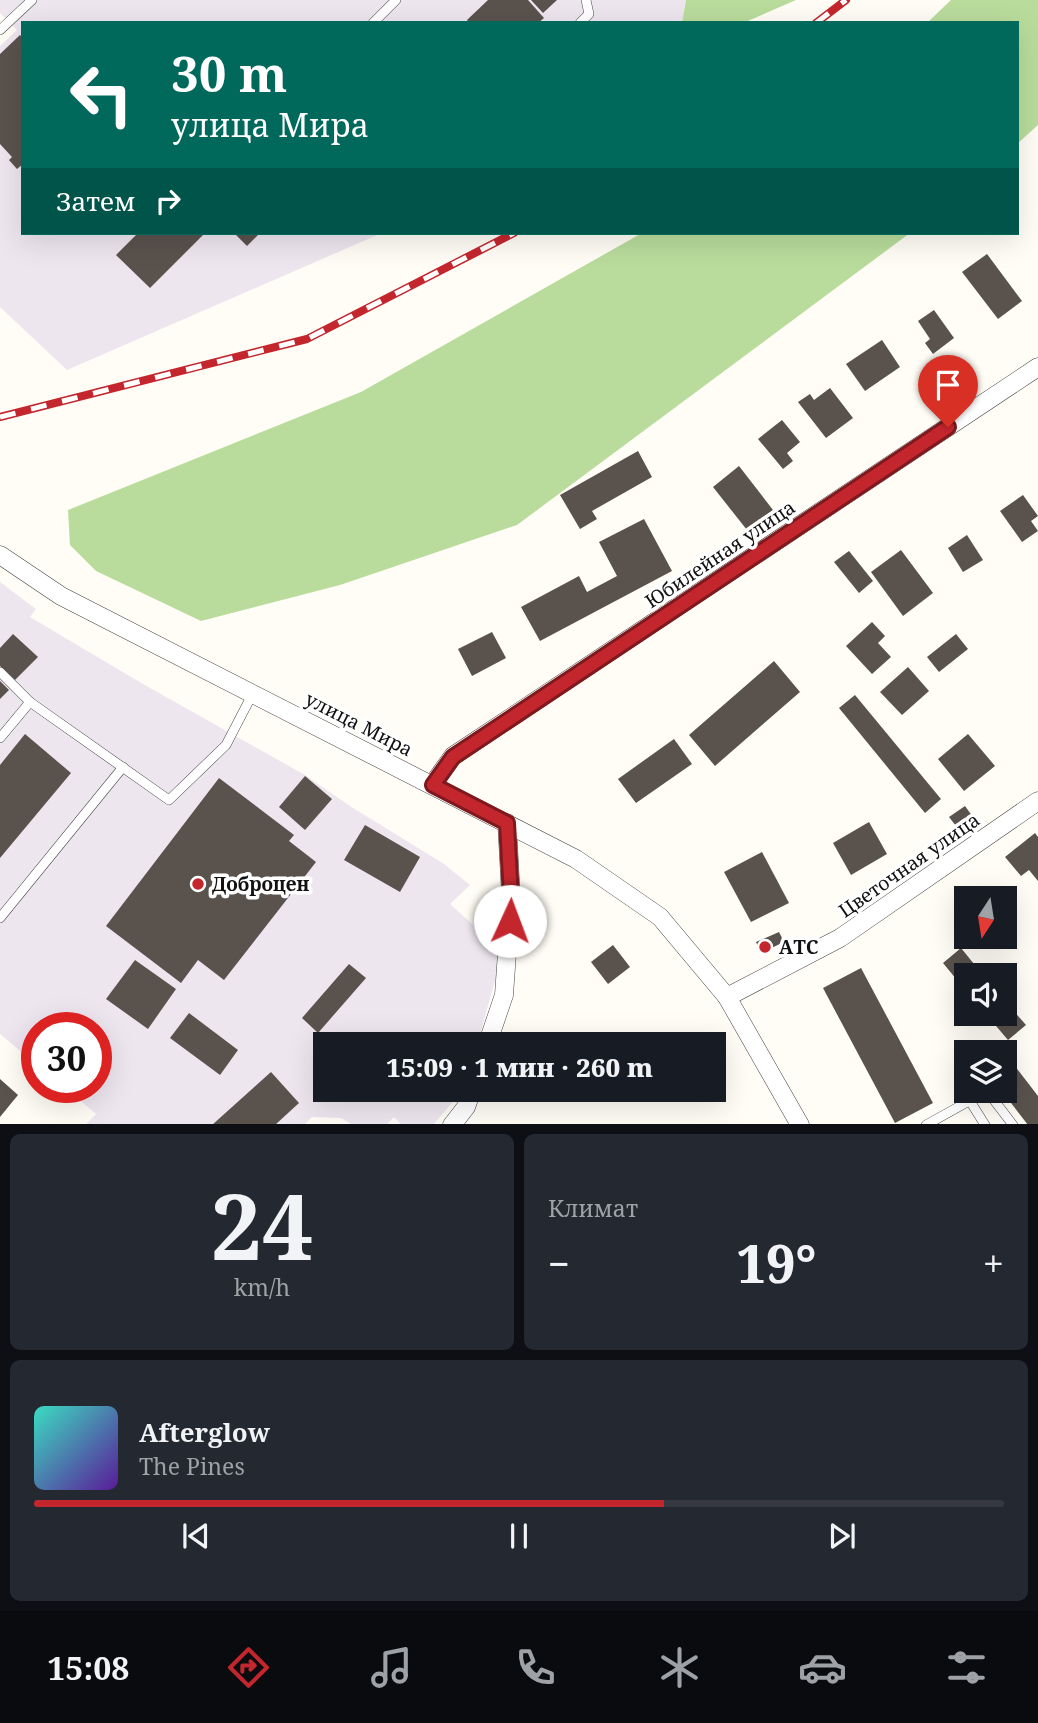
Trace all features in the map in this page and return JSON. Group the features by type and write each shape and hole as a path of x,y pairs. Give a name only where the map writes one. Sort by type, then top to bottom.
{"street":[{"name":"Юбилейная улица","path":"433,785 453,757 1038,367"},
{"name":"улица Мира","path":"0,555 61,596 576,859 660,917 727,997 795,1123"},
{"name":"Цветочная улица","path":"727,997 840,939 1038,801"},
{"path":"491,1032 504,995 511,897 507,823"},
{"path":"453,1124 468,1102"}],"lane":[{"path":"0,30 32,0"},
{"path":"375,21 396,0"},
{"path":"582,21 589,14 586,0"},
{"path":"0,672 30,702 169,800 226,745 253,693"},
{"path":"0,737 30,702"},
{"path":"0,918 123,767"},
{"path":"928,1124 966,1103"},
{"path":"971,1103 984,1124"},
{"path":"997,1103 1012,1124"}],"shaded area":[{"path":"0,0 686,0 682,21 21,21 21,235 377,235 67,370 0,307 0,46 17,30 0,13"},
{"path":"0,582 36,609 30,617 305,775 444,864 470,885 450,904 503,952 481,1032 313,1032 313,1102 453,1102 434,1124 401,1124 394,1117 387,1124 351,1124 341,1118 312,1117 305,1124 86,1124 96,1114 83,1103 112,1103 112,1012 21,1012 21,1052 0,1034"}],"green space":[{"path":"686,0 796,0 748,21 682,21"},
{"path":"951,0 1038,0 1038,125 1019,142 1019,21 929,21"},
{"path":"638,235 907,235 517,525 340,585 201,621 96,571 70,545 68,510 361,392"}],"building":[{"path":"488,0 528,0 544,18 540,21 467,20"},
{"path":"531,0 557,0 543,13"},
{"path":"21,36 21,166 17,169 9,160 12,157 0,144 0,54"},
{"path":"136,235 203,235 150,288 116,255"},
{"path":"236,235 258,235 247,246"},
{"path":"987,254 1022,301 998,319 962,272"},
{"path":"934,310 954,338 933,354 925,343 930,339 918,321"},
{"path":"882,340 900,367 865,391 846,364"},
{"path":"830,388 853,418 826,438 798,402 810,394 814,400"},
{"path":"782,420 800,442 787,453 793,461 783,469 758,439"},
{"path":"638,451 652,477 592,511 597,519 580,529 560,495"},
{"path":"739,466 773,510 747,530 713,487"},
{"path":"1023,495 1038,516 1031,521 1038,531 1022,542 1000,511"},
{"path":"644,519 672,571 540,641 521,607 579,576 587,592 617,576 599,542"},
{"path":"967,535 983,560 963,572 948,548"},
{"path":"901,550 933,593 903,616 871,572"},
{"path":"849,551 873,581 859,593 834,562"},
{"path":"872,622 885,636 878,643 891,657 872,674 846,646"},
{"path":"492,632 506,658 472,676 458,649"},
{"path":"13,634 38,657 15,680 0,666 0,648"},
{"path":"956,634 968,649 939,672 927,657"},
{"path":"774,661 800,692 715,766 689,735"},
{"path":"908,667 929,691 902,715 880,692"},
{"path":"0,681 9,690 0,699"},
{"path":"855,695 941,799 925,813 839,708"},
{"path":"25,734 71,773 0,858 0,765"},
{"path":"968,734 995,766 964,791 938,759"},
{"path":"674,739 692,764 636,803 618,779"},
{"path":"305,776 332,799 305,830 279,807"},
{"name":"Доброцен","path":"219,778 294,835 289,841 316,862 224,980 198,960 181,983 106,926"},
{"path":"965,806 978,824 963,835 949,817"},
{"path":"869,822 887,854 851,875 833,843"},
{"path":"365,825 420,857 400,892 344,860"},
{"path":"1035,833 1038,837 1038,881 1029,870 1021,876 1005,857"},
{"path":"762,852 789,903 751,922 724,872"},
{"name":"АТС","path":"779,932 784,942 761,953 756,942"},
{"path":"613,945 630,967 608,984 591,962"},
{"path":"962,949 973,963 954,963 954,976 943,963"},
{"path":"135,960 176,989 148,1029 106,999"},
{"path":"349,964 366,978 319,1032 302,1018"},
{"path":"861,968 933,1103 895,1123 823,988"},
{"path":"189,1013 238,1050 220,1075 170,1038"},
{"path":"1017,1015 1026,1025 1008,1040 996,1026 1017,1026"},
{"path":"1017,1069 1038,1096 1038,1124 1027,1124 1011,1103 1017,1103"},
{"path":"271,1072 299,1103 276,1124 213,1124"},
{"path":"0,1079 18,1095 0,1117"}],"railway":[{"path":"819,21 846,0"},
{"path":"0,417 307,339 510,235"}],"place":[{"name":"Доброцен","path":"198,884"},
{"name":"АТС","path":"765,947"}],"route":[{"path":"510,921 507,823 433,785 453,757 948,427"}]}
